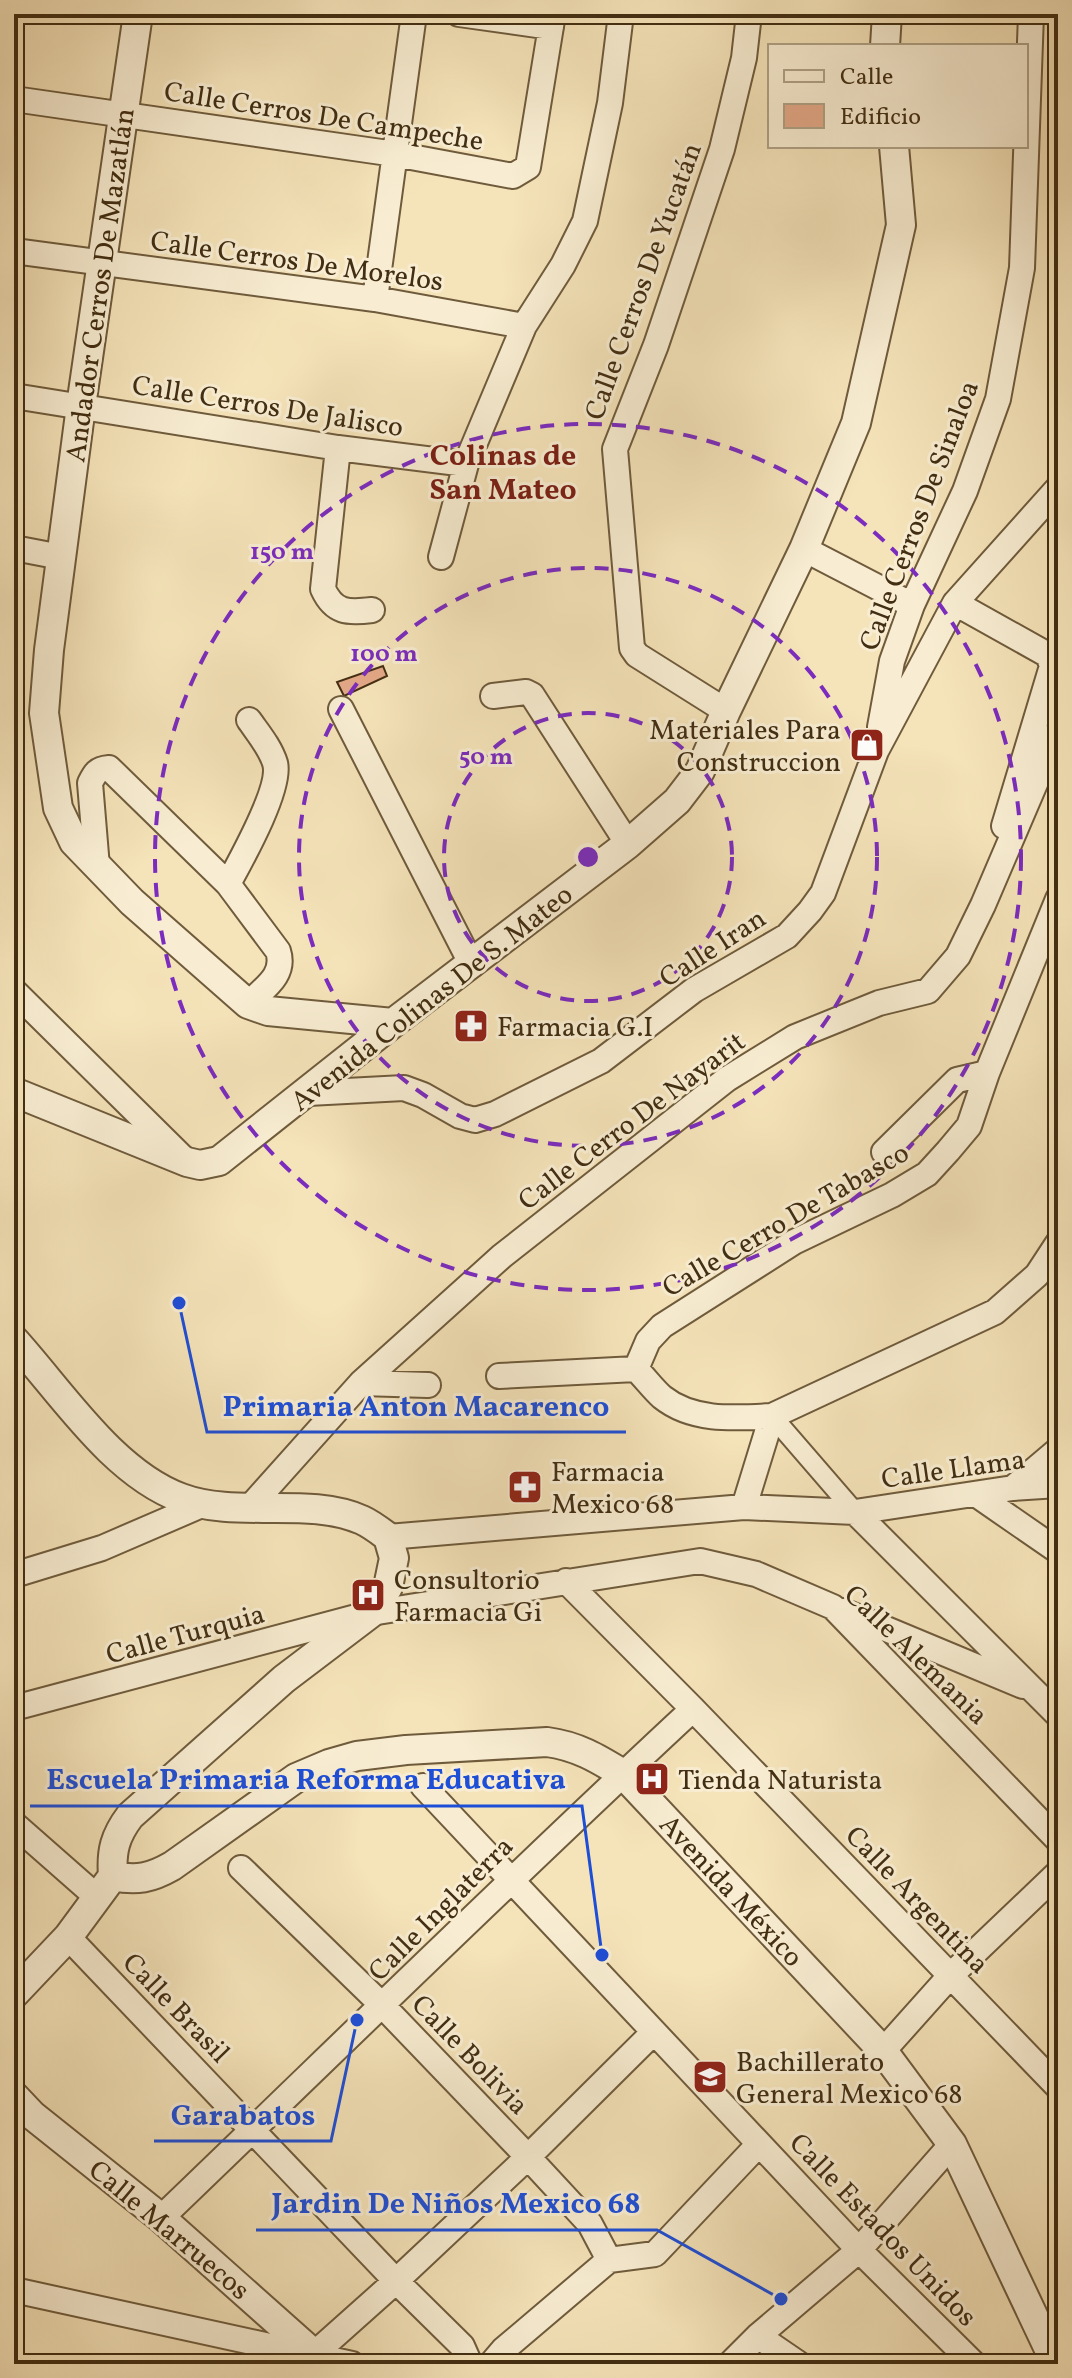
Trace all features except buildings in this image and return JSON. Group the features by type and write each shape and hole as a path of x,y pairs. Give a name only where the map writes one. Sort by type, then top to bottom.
{"street":[{"name":"Andador Cerros De Mazatlán","path":"97,867 74,842 58,808 44,713 81,406 138,14"},
{"path":"375,299 414,14"},
{"path":"459,14 552,20"},
{"path":"441,557 466,464 524,326 563,265 585,221 610,103 621,14"},
{"name":"Calle Cerros De Yucatán","path":"726,711 637,655 632,648 614,467 615,449 656,345 722,149 744,58 749,14"},
{"path":"885,44 887,14"},
{"name":"Calle Cerros De Sinaloa","path":"1028,99 1031,14"},
{"name":"Calle Cerros De Campeche","path":"14,99 395,154 513,176 528,167 552,20"},
{"name":"Avenida Colinas De S. Mateo","path":"187,1162 200,1165 219,1161 393,1023 628,844 677,801 700,771 804,549 856,423 901,225 894,148"},
{"name":"Calle Cerros De Sinaloa","path":"876,751 892,661 912,605 965,491 998,399 1022,268 1026,148"},
{"name":"Calle Cerros De Morelos","path":"14,251 375,299 524,326"},
{"name":"Calle Cerros De Jalisco","path":"14,396 338,448 466,464"},
{"path":"338,448 323,589 329,603 349,612 372,610"},
{"path":"876,751 955,603 1058,488"},
{"path":"14,548 61,557"},
{"path":"804,549 912,605"},
{"path":"955,603 1048,655 1052,666 1004,820 1002,861"},
{"path":"493,696 526,692 532,695 628,844"},
{"path":"341,709 472,965"},
{"path":"228,884 263,818 276,765 265,742 249,720"},
{"name":"Calle Cerro De Nayarit","path":"361,1383 502,1256 727,1079 795,1037 879,1003 928,991 958,956 1058,730"},
{"name":"Calle Iran","path":"308,1093 404,1088 460,1116 475,1120 495,1114 601,1061 694,990 787,936 810,911 823,893 876,751"},
{"path":"248,1004 278,974 281,961 278,951 228,884 109,768 100,769 94,773 90,783 97,867 132,902 248,1004 268,1011 393,1023"},
{"name":"Calle Cerro De Tabasco","path":"636,1369 648,1341 673,1319 794,1242 892,1195 927,1174 969,1126 987,1073 1058,899"},
{"path":"14,991 187,1162"},
{"path":"884,1152 957,1080 987,1073"},
{"path":"14,1092 187,1162"},
{"path":"499,1376 636,1369 664,1399 693,1413 726,1418 772,1416 995,1312 1037,1275 1058,1243"},
{"path":"14,1340 114,1454 156,1486 204,1504 337,1512 363,1520 388,1537 744,1507 855,1512"},
{"path":"250,1507 361,1383 428,1385"},
{"path":"744,1507 772,1416"},
{"path":"772,1416 855,1512 1058,1715"},
{"path":"1013,1488 1058,1450"},
{"name":"Calle Llama","path":"855,1512 1013,1488 1058,1485"},
{"path":"977,1495 1058,1551"},
{"path":"14,1575 102,1548 204,1504"},
{"path":"14,1994 68,1937 105,1887 114,1842 130,1816 284,1679 371,1613 388,1587 394,1558 388,1537"},
{"name":"Calle Alemania","path":"371,1613 700,1561 756,1574 833,1607 1058,1840"},
{"name":"Calle Argentina","path":"566,1581 1058,2087"},
{"path":"833,1607 1034,1691"},
{"name":"Calle Turquia","path":"14,1708 371,1613"},
{"name":"Calle Inglaterra","path":"161,2218 383,2006 510,1879 693,1709"},
{"name":"Avenida México","path":"105,1887 152,1877 296,1778 357,1756 547,1742 589,1752 623,1774 883,2051 952,2144 1056,2364"},
{"name":"Calle Estados Unidos","path":"423,1786 964,2361"},
{"path":"14,1824 105,1887"},
{"name":"Calle Bolivia","path":"241,1868 383,2006 528,2157 590,2224 609,2260"},
{"path":"883,2051 950,1976 1058,1873"},
{"name":"Calle Brasil","path":"68,1937 396,2281 462,2346 470,2364"},
{"path":"314,2361 653,2033"},
{"name":"Calle Marruecos","path":"14,2096 32,2115 161,2218 314,2361"},
{"path":"491,2364 503,2350 609,2260 655,2254 759,2144"},
{"path":"730,2364 758,2336 859,2250 952,2144"},
{"path":"14,2290 314,2361 352,2364"},
{"path":"758,2336 799,2364"}],"place":[{"name":"Materiales Para Construccion","path":"867,745"},
{"name":"Farmacia G.I","path":"471,1026"},
{"name":"Primaria Anton Macarenco","path":"179,1303"},
{"name":"Farmacia Mexico 68","path":"525,1487"},
{"name":"Consultorio Farmacia Gi","path":"368,1595"},
{"name":"Tienda Naturista","path":"652,1779"},
{"name":"Escuela Primaria Reforma Educativa","path":"602,1955"},
{"name":"Garabatos","path":"357,2020"},
{"name":"Bachillerato General Mexico 68","path":"710,2077"},
{"name":"Jardin De Niños Mexico 68","path":"781,2299"}],"district":[{"name":"Colinas de San Mateo","path":"503,472"}]}
